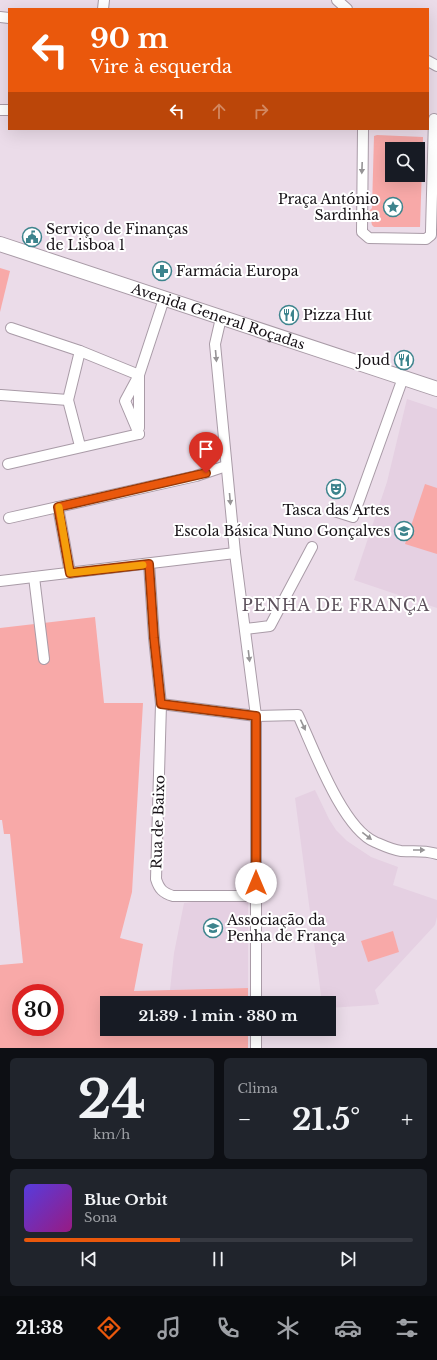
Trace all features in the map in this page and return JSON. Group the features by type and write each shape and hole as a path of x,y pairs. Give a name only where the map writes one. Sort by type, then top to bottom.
{"street":[{"path":"337,0 346,8"},
{"path":"364,130 362,232 368,238 426,239 431,231 433,120"},
{"name":"Avenida General Roçadas","path":"0,244 437,389"},
{"path":"8,464 80,446 138,434 139,375 164,299"},
{"path":"221,318 215,344 235,553 256,716 256,996"},
{"path":"10,328 80,351 139,375"},
{"path":"80,351 68,400 80,446"},
{"path":"331,510 353,517 403,378"},
{"path":"1,395 68,400"},
{"path":"9,518 196,476 226,466"},
{"path":"58,507 70,573"},
{"path":"245,629 270,626 312,547"},
{"path":"0,581 235,553"},
{"name":"Rua de Baixo","path":"149,564 154,638 161,704 156,879 159,887 165,894 173,896 256,896"},
{"path":"34,577 44,659"},
{"path":"161,704 256,716 298,715 342,810 356,828 372,841 400,851 424,850 437,854"},
{"path":"256,1036 256,1048"}],"shaded area":[{"path":"374,136 423,137 423,142 385,142 385,182 422,182 420,227 374,227 372,225 369,211 372,208"},
{"path":"0,268 10,271 0,312"},
{"name":"Escola Básica Nuno Gonçalves","path":"407,399 437,409 437,608 354,580 387,482"},
{"path":"425,484 437,488 437,554 405,544"},
{"path":"95,617 104,703 143,703 132,892 120,938 143,944 134,991 248,988 248,996 100,996 100,1036 248,1036 248,1048 0,1048 0,965 23,963 10,834 4,834 2,820 0,820 0,628"},
{"path":"315,790 329,819 336,830 347,841 371,857 398,867 393,885 437,900 437,917 435,925 375,990 379,1004 336,1008 336,996 321,996 295,798"},
{"name":"Associação da Penha de França","path":"208,900 248,901 248,988 170,990 174,953 184,903"},
{"path":"393,931 399,952 368,962 361,941"}],"slow traffic":[{"path":"59,507 70,573 143,565"}],"place":[{"name":"Praça António Sardinha","path":"393,207"},
{"name":"Serviço de Finanças de Lisboa 1","path":"32,237"},
{"name":"Farmácia Europa","path":"162,271"},
{"name":"Pizza Hut","path":"289,315"},
{"name":"Joud","path":"404,360"},
{"name":"Tasca das Artes","path":"336,489"},
{"name":"Escola Básica Nuno Gonçalves","path":"404,531"},
{"name":"Associação da Penha de França","path":"213,928"}],"district":[{"name":"PENHA DE FRANÇA","path":"336,605"}],"route":[{"path":"206,473 58,507 70,573 149,564 156,662 161,704 256,716 256,883"}]}
